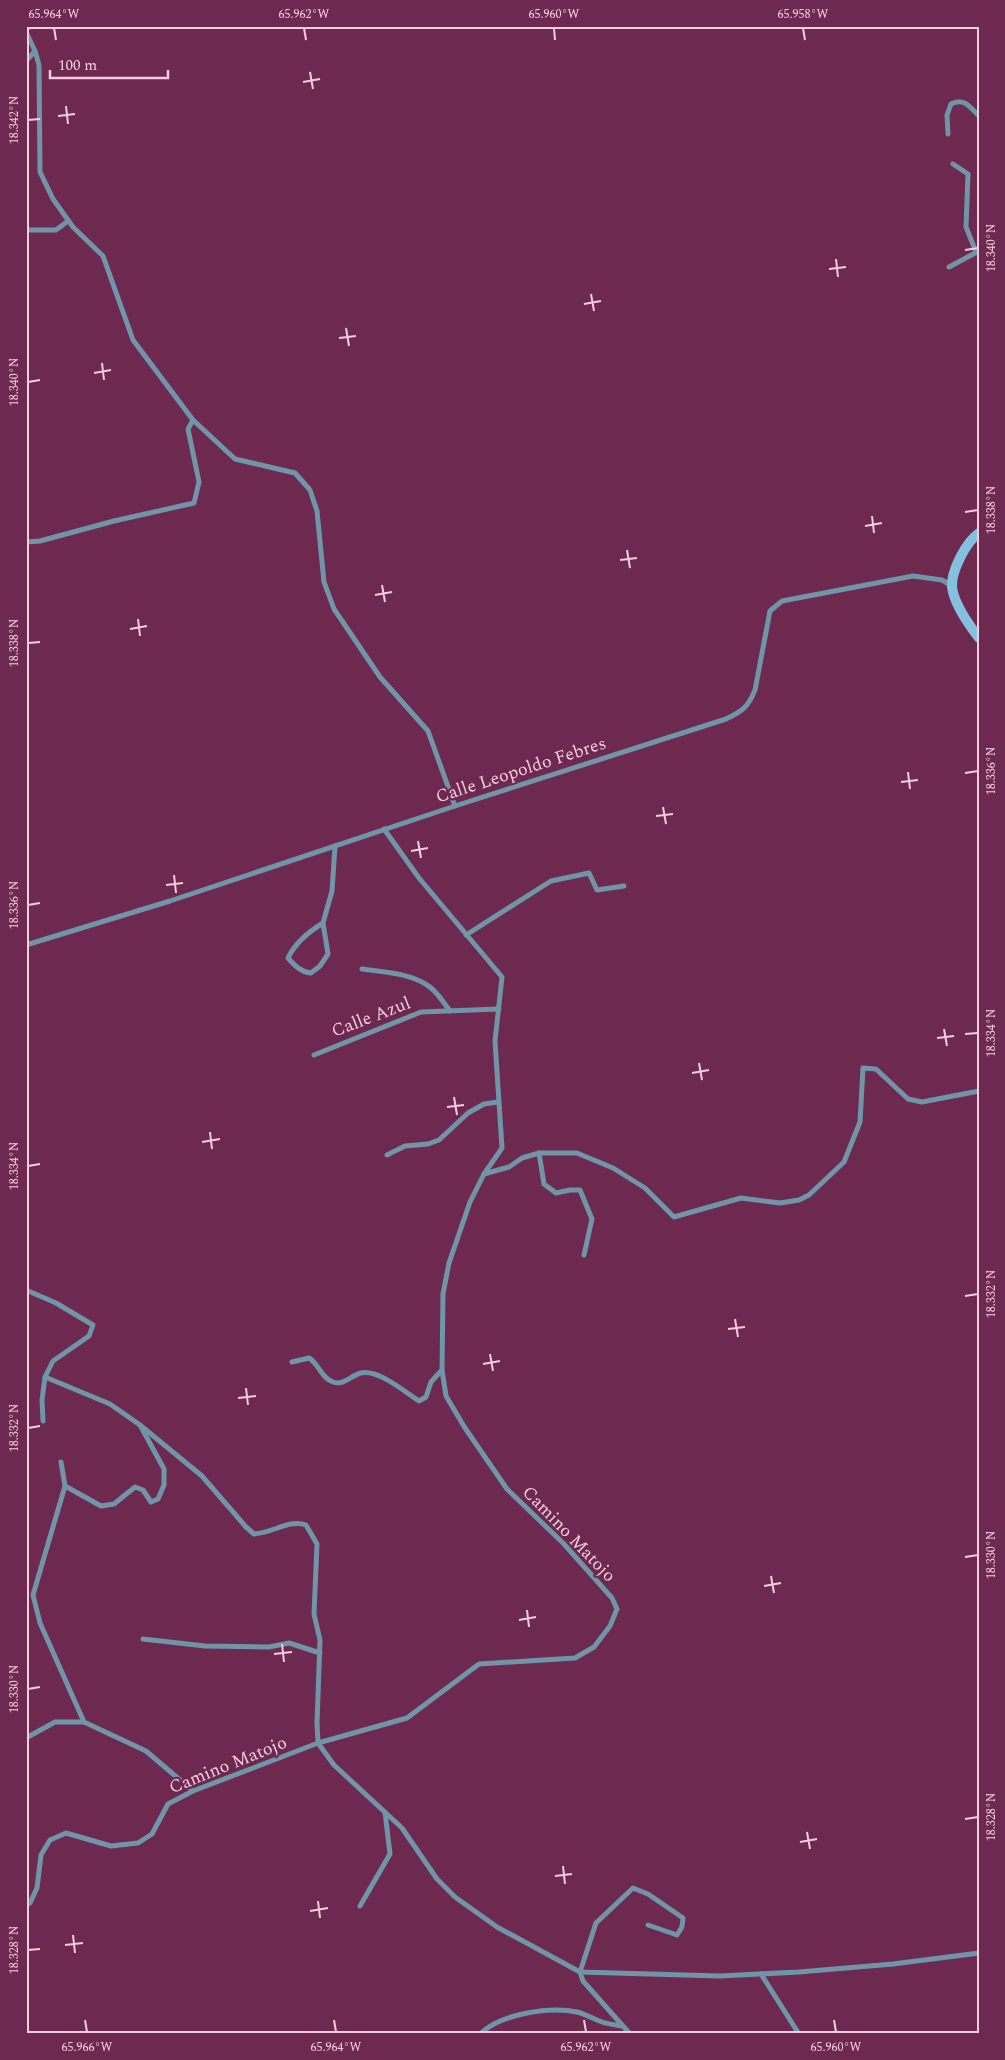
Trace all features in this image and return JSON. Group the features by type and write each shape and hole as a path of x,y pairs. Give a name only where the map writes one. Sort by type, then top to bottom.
{"street":[{"path":"26,29 31,26"},
{"path":"26,32 39,65 40,172 53,199 68,221 103,256 133,340 193,420 236,459 296,473 310,490 317,511 324,582 334,609 380,677 428,731 455,806"},
{"path":"26,61 35,51"},
{"path":"948,134 947,116 951,104 962,101 970,106 979,116"},
{"path":"949,268 977,252 966,227 968,174 953,164"},
{"path":"26,228 30,230 56,230 68,221"},
{"path":"26,542 40,541 114,521 194,503 199,482 188,429 193,420"},
{"path":"979,533 971,538 959,559 952,586 966,621 979,638"},
{"name":"Calle Leopoldo Febres","path":"26,945 726,719 742,712 751,700 755,690 770,611 782,601 913,576 942,580 952,586"},
{"name":"Camino Matojo","path":"26,1905 30,1903 37,1888 41,1855 50,1840 66,1833 111,1846 138,1844 152,1834 168,1804 193,1791 318,1743 407,1718 479,1664 574,1658 594,1647 610,1626 617,1610 612,1598 564,1544 507,1489 465,1428 446,1396 442,1370 443,1294 449,1263 466,1212 484,1174 502,1148 496,1041 502,977 419,878 384,830"},
{"path":"323,923 310,931 290,953 288,958 294,966 304,972 311,973 320,966 328,954 323,923 332,891 334,846"},
{"path":"466,934 551,881 589,873 597,890 624,886"},
{"path":"362,969 417,980 432,989 450,1011"},
{"name":"Calle Azul","path":"314,1055 421,1012 499,1009"},
{"path":"484,1174 509,1167 522,1158 539,1153 577,1153 613,1168 645,1188 674,1217 741,1198 780,1203 799,1200 809,1195 844,1162 860,1122 863,1068 876,1069 908,1099 922,1102 979,1091"},
{"path":"387,1155 405,1146 428,1144 438,1140 468,1113 484,1104 498,1102"},
{"path":"539,1153 544,1184 556,1193 580,1190 589,1209 592,1219 584,1255"},
{"path":"26,1290 56,1303 93,1326 89,1336 53,1361 46,1378 42,1400 43,1421"},
{"path":"292,1362 309,1358 316,1362 327,1380 336,1383 360,1373 373,1372 419,1401 426,1397 431,1382 442,1370"},
{"path":"46,1378 110,1404 140,1425 202,1476 254,1534 264,1534 296,1522 306,1525 317,1544 314,1614 320,1640 318,1743 334,1765 402,1828 437,1879 455,1897 497,1927 580,1972 720,1976 893,1964 979,1953"},
{"path":"65,1486 101,1506 114,1504 135,1487 143,1490 151,1502 158,1498 164,1485 164,1469 140,1425"},
{"path":"61,1462 65,1486 33,1596 40,1622 84,1722"},
{"path":"142,1639 205,1646 269,1646 289,1643 320,1652"},
{"path":"26,1738 55,1722 84,1722 146,1751 193,1791"},
{"path":"360,1906 390,1854 385,1812"},
{"path":"630,2034 583,1981 580,1972 596,1923 633,1888 648,1894 683,1918 682,1927 676,1935 648,1925"},
{"path":"760,1974 799,2034"},
{"path":"480,2034 500,2021 519,2015 548,2010 577,2012 605,2023 622,2026"}]}
